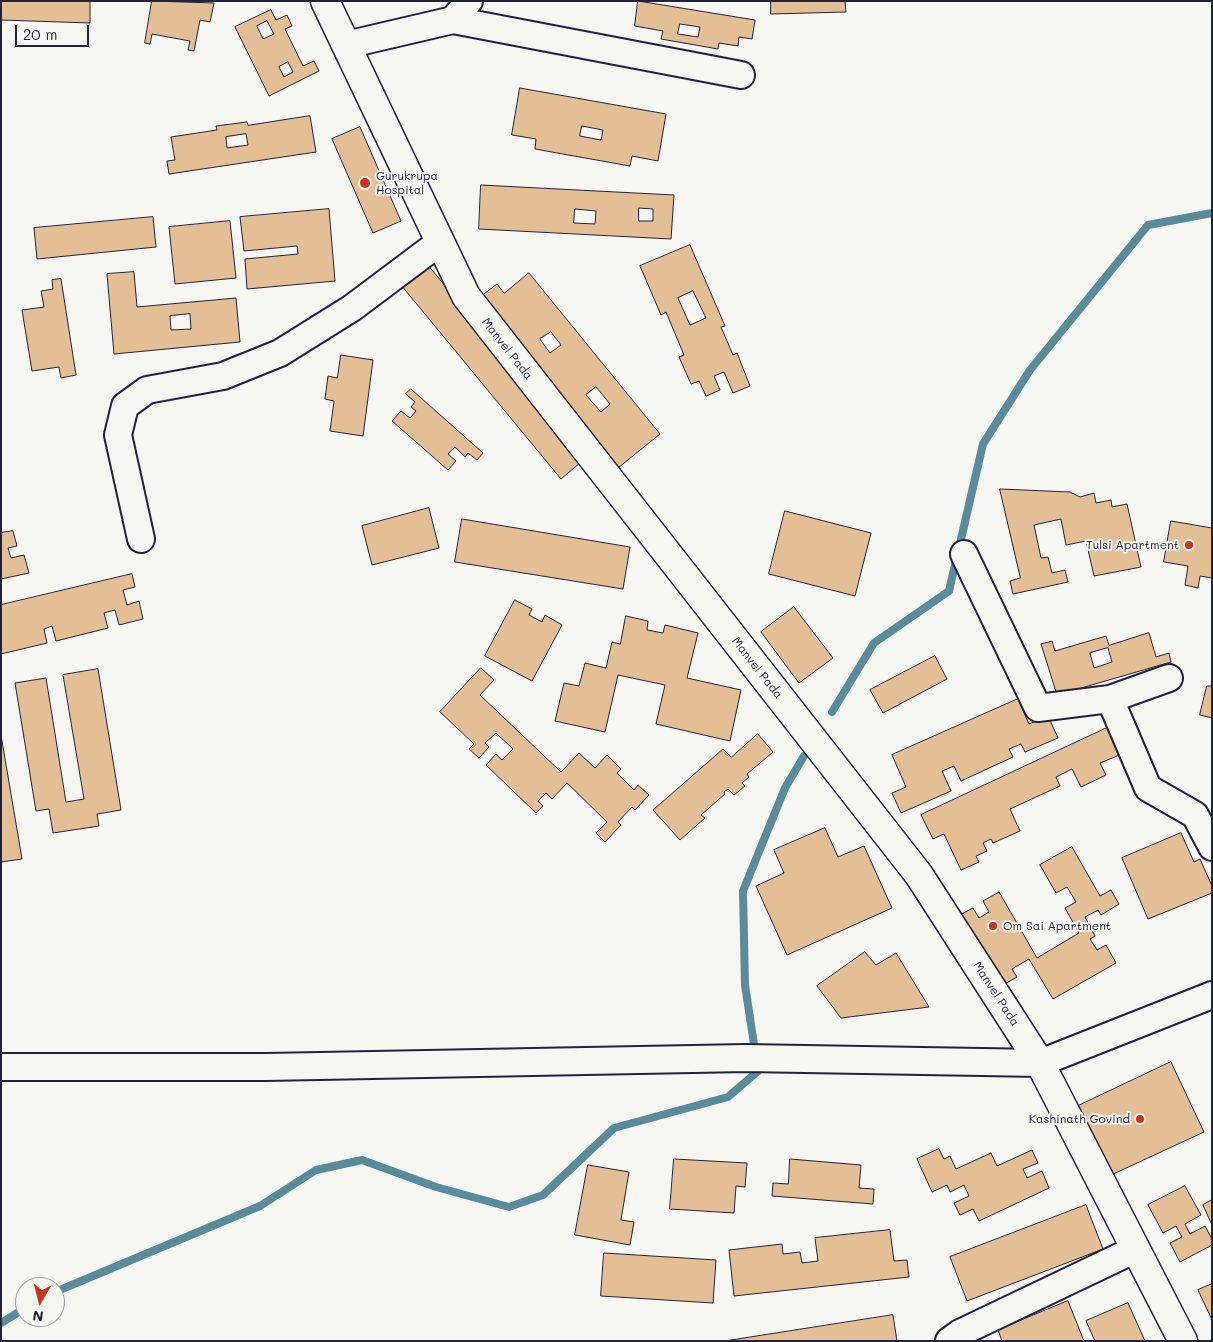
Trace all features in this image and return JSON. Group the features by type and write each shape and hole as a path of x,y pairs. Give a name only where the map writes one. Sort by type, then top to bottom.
{"main road":[{"name":"Manvel Pada","path":"325,1 466,296 919,875 1040,1063 1183,1341"}],"street":[{"path":"346,45 461,11 741,75"},
{"path":"141,539 118,435 125,406 147,390 223,376 280,354 352,308 440,242"},
{"path":"964,554 1038,708 1110,699 1169,678"},
{"path":"1110,699 1148,788 1196,815 1212,847"},
{"path":"1,1067 266,1067 746,1058 1040,1063 1212,994"},
{"path":"949,1341 960,1333 1136,1249"}],"building":[{"path":"1,1 90,1 90,23 1,20"},
{"path":"152,1 214,3 210,22 200,20 194,51 188,50 190,41 152,34 150,44 145,43"},
{"path":"638,1 755,20 752,39 739,37 738,46 719,43 718,49 661,39 663,31 635,26","holes":["680,24 700,27 698,37 678,34"]},
{"path":"771,1 845,1 846,12 771,14"},
{"path":"271,10 276,20 287,15 292,26 285,29 303,66 314,61 319,71 269,96 235,27","holes":["267,21 274,34 263,39 257,26","288,62 293,72 284,77 279,67"]},
{"path":"520,88 666,114 658,161 632,156 630,166 535,149 536,139 512,135","holes":["582,126 603,130 601,140 580,136"]},
{"path":"310,116 316,152 169,174 167,161 175,160 171,137 217,130 216,126 247,122 248,125","holes":["246,134 248,145 227,148 226,137"]},
{"path":"360,127 401,221 373,233 332,139"},
{"path":"481,185 674,195 671,239 479,229","holes":["639,208 653,209 653,221 639,221","575,209 596,211 595,224 574,223"]},
{"path":"329,209 335,281 247,289 245,259 298,254 297,246 244,251 240,217"},
{"path":"153,217 156,247 37,259 34,228"},
{"path":"230,221 236,278 175,284 169,227"},
{"path":"690,245 725,326 721,327 733,355 737,353 750,386 733,393 724,372 714,376 720,390 706,396 699,381 691,384 679,357 684,355 666,312 661,315 640,266","holes":["693,291 706,318 690,325 678,298"]},
{"path":"427,264 587,457 561,479 401,285"},
{"path":"134,272 137,307 236,298 240,342 114,354 107,274","holes":["190,314 191,329 171,330 170,316"]},
{"path":"529,273 660,434 618,468 605,451 601,455 593,445 598,441 480,297 497,284 504,293","holes":["551,332 561,345 550,353 540,339","596,387 610,404 601,412 586,395"]},
{"path":"61,279 76,375 61,378 59,367 32,371 22,310 44,307 41,291 53,289 52,280"},
{"path":"341,355 373,360 363,436 330,431 334,401 325,399 328,376 337,378"},
{"path":"411,389 483,453 477,460 468,453 465,457 455,447 448,454 456,461 448,470 392,421 401,411 410,418 416,411 411,407 415,402 406,394"},
{"path":"1000,489 1070,492 1080,497 1094,493 1096,503 1111,500 1112,507 1127,504 1141,567 1094,576 1086,541 1066,545 1061,519 1034,525 1041,558 1048,557 1052,573 1065,570 1068,582 1013,594 1010,581 1020,578"},
{"path":"429,508 439,548 372,565 362,526"},
{"path":"785,511 871,533 855,596 769,574"},
{"path":"462,519 630,547 623,589 455,562"},
{"name":"Tulsi Apartment","path":"1171,521 1212,528 1212,578 1200,576 1198,588 1185,585 1188,566 1164,562"},
{"path":"13,531 17,546 8,548 11,558 24,555 29,573 1,579 1,533"},
{"path":"132,574 135,587 123,590 127,605 139,601 143,619 119,625 115,610 104,613 108,628 56,641 52,626 44,629 47,643 1,654 1,605"},
{"path":"515,600 532,609 529,615 542,622 545,615 562,625 532,681 485,656"},
{"path":"794,607 833,658 799,683 761,632"},
{"path":"626,616 648,621 647,630 663,633 665,625 698,633 687,678 741,690 730,741 656,724 665,685 618,675 605,732 555,721 564,683 579,686 585,663 606,668 612,642 620,644"},
{"path":"1149,633 1156,657 1169,653 1171,662 1057,695 1041,644 1052,641 1055,651 1106,636 1109,645","holes":["1108,648 1112,662 1094,668 1090,653"]},
{"path":"935,656 947,679 883,713 870,690"},
{"path":"481,668 494,680 480,695 561,772 579,753 595,768 607,755 621,769 617,773 634,790 638,785 649,795 635,810 632,807 618,822 621,825 605,842 596,833 607,822 567,783 552,799 546,793 538,801 543,806 536,813 486,765 496,754 502,760 513,749 496,733 485,743 489,747 479,758 469,749 474,744 440,712"},
{"path":"98,669 121,810 97,814 99,826 53,833 49,809 36,811 15,683 46,678 66,802 84,799 63,675"},
{"path":"1207,686 1212,686 1212,718 1200,715"},
{"path":"1018,699 1029,724 1048,716 1058,738 1025,752 1021,744 1009,749 1013,757 961,781 954,766 942,771 951,791 901,813 892,793 906,787 892,755"},
{"path":"1109,727 1122,754 1100,763 1106,775 1081,787 1072,769 1056,777 1060,786 1010,809 1020,831 993,843 991,839 983,843 987,851 976,856 979,862 961,870 944,834 933,839 921,815"},
{"path":"758,734 773,752 747,774 749,777 742,783 745,786 734,795 728,789 724,792 725,794 701,815 705,818 680,840 653,810 723,749 731,757"},
{"path":"1,735 22,859 1,862"},
{"path":"825,828 838,857 864,846 892,908 787,955 756,886 784,873 774,850"},
{"path":"1181,833 1194,862 1200,859 1212,886 1212,893 1148,919 1122,858"},
{"name":"Om Sai Apartment","path":"1072,847 1100,896 1111,890 1119,904 1101,915 1098,910 1085,917 1095,936 1090,939 1097,950 1106,945 1116,963 1053,999 1029,959 1012,969 1017,977 1001,986 960,915 973,908 979,918 989,912 983,901 999,892 1037,958 1079,933 1065,908 1076,902 1067,887 1056,893 1040,865"},
{"path":"865,952 876,965 896,953 929,1007 841,1018 817,986"},
{"name":"Kashinath Govind","path":"1171,1062 1204,1132 1109,1176 1076,1107"},
{"path":"939,1149 944,1159 950,1156 956,1169 991,1153 997,1166 1032,1150 1038,1163 1023,1169 1027,1178 1042,1171 1049,1188 979,1221 973,1209 960,1215 954,1203 969,1196 964,1185 950,1192 947,1185 932,1192 917,1159"},
{"path":"674,1159 747,1163 745,1187 736,1186 734,1213 670,1209"},
{"path":"790,1159 861,1165 859,1188 874,1189 873,1204 772,1196 773,1183 788,1184"},
{"path":"588,1165 629,1172 621,1220 634,1222 630,1245 575,1235"},
{"path":"1185,1186 1201,1215 1185,1224 1190,1234 1205,1226 1212,1239 1212,1245 1180,1262 1170,1243 1182,1237 1176,1226 1163,1233 1148,1205"},
{"path":"1212,1200 1212,1225 1203,1205"},
{"path":"1086,1205 1103,1249 967,1301 950,1257"},
{"path":"890,1230 894,1261 907,1260 909,1277 734,1296 729,1250 782,1244 783,1254 800,1252 802,1263 818,1261 815,1238"},
{"path":"604,1253 716,1260 713,1303 601,1296"},
{"path":"1212,1284 1212,1320 1198,1290"},
{"path":"1068,1301 1084,1341 1002,1341 998,1330"},
{"path":"1128,1303 1145,1341 1095,1341 1086,1321"},
{"path":"893,1315 897,1341 725,1341"}],"waterway":[{"path":"832,712 874,643 949,591 983,444 1030,370 1148,225 1212,213"},
{"path":"65,1288 260,1206 316,1170 362,1160 436,1187 509,1207 543,1195 614,1128 728,1097 758,1071 745,985 743,891 785,788 804,756"},
{"path":"1,1323 15,1314"}],"place":[{"name":"Gurukrupa Hospital","path":"365,183"},
{"name":"Tulsi Apartment","path":"1189,545"},
{"name":"Om Sai Apartment","path":"993,926"},
{"name":"Kashinath Govind","path":"1140,1119"}]}
